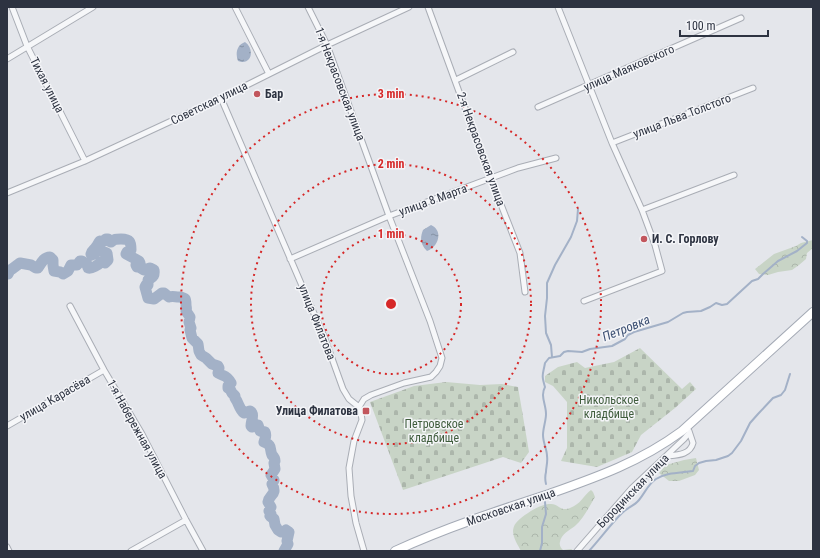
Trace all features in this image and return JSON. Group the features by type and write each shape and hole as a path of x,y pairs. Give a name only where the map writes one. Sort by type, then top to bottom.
{"main road":[{"name":"Московская улица","path":"395,551 460,524 570,486 644,456 688,430 813,312"}],"street":[{"name":"Тихая улица","path":"12,7 27,46 85,161"},
{"path":"7,59 93,7"},
{"path":"235,7 269,74"},
{"name":"1-я Некрасовская улица","path":"308,7 326,45 389,216 430,321 442,358 440,366 430,378 404,383 371,395 364,399 359,407"},
{"name":"Советская улица","path":"7,193 85,161 221,98 326,45 409,7"},
{"name":"2-я Некрасовская улица","path":"428,7 491,179 520,253 525,292"},
{"path":"558,7 588,85 642,210 655,245 662,271 584,301"},
{"name":"улица Маяковского","path":"538,107 741,18"},
{"path":"456,80 513,52"},
{"name":"улица Льва Толстого","path":"612,143 753,88"},
{"name":"улица Филатова","path":"221,98 325,339 343,390 349,399 359,407"},
{"name":"улица 8 Марта","path":"290,259 389,216 518,168 556,158"},
{"path":"642,210 734,175"},
{"name":"1-я Набережная улица","path":"70,306 104,370 142,434 203,551"},
{"name":"улица Карасёва","path":"7,426 104,370"},
{"path":"359,407 362,420 354,441 349,468 354,512 359,538 364,551"},
{"path":"667,456 683,454 690,450 693,443 688,430"},
{"name":"Бородинская улица","path":"577,551 632,488 684,439 688,430"},
{"path":"131,551 186,520"},
{"path":"7,547 9,551"}],"green space":[{"path":"813,240 813,248 807,253 806,259 792,270 768,275 759,274 755,269 774,254 801,243"},
{"name":"Никольское кладбище","path":"640,348 682,389 690,382 696,389 641,435 632,452 597,467 561,461 567,448 567,402 553,386 545,382 545,376 558,367 577,362 585,368 614,362"},
{"name":"Петровское кладбище","path":"446,382 480,385 502,384 518,387 529,452 521,463 503,457 403,490 370,402 414,386"},
{"path":"696,458 699,470 695,475 679,481 669,481 659,473 666,465"},
{"path":"591,490 595,497 586,512 578,523 564,534 561,539 560,546 562,549 572,549 571,551 521,551 513,534 513,528 527,513 546,504 553,504 564,509 570,508 577,504"}],"water":[{"path":"245,42 251,52 249,59 243,62 238,61 238,47"},
{"path":"431,225 437,231 438,239 437,243 427,251 421,241 421,236 423,230"}],"waterway":[{"path":"552,357 551,345 546,333 545,316 547,283 555,265 571,237 577,221 578,209"},
{"name":"Петровка","path":"546,484 545,476 547,458 543,435 546,410 543,397 545,387 543,375 545,363 549,358 560,356 564,352 568,351 582,352 590,349 612,346 634,332 668,322 683,313 701,311 716,303 722,305 727,304 752,281 758,279 778,261 797,251 807,243 807,241 802,237"},
{"path":"7,274 20,263 38,268 44,259 48,257 53,260 54,271 63,274 68,271 71,265 77,265 80,261 87,264 88,268 91,268 101,262 105,263 108,260 107,253 102,251 98,251 92,255 91,254 100,241 102,242 108,239 111,242 115,239 121,239 129,242 131,245 131,250 126,254 139,261 140,263 136,265 137,267 144,270 150,268 154,270 154,275 148,280 148,285 145,287 148,298 154,299 164,293 169,297 179,297 185,299 186,311 190,317 189,322 192,338 198,344 201,355 212,364 218,366 218,373 229,380 231,383 228,388 235,396 241,410 244,413 250,411 252,414 251,426 258,425 260,431 265,432 266,436 264,442 270,446 275,461 275,469 271,475 274,480 272,484 274,492 268,502 271,507 269,511 271,514 270,516 274,519 278,530 281,532 286,530 289,532 287,541 288,544 284,551"},
{"path":"589,551 613,522 639,500 653,481 669,474 693,471 695,466 699,463 716,460 732,453 741,441 750,423 773,398 781,395 785,390 790,374"},
{"name":"Петровка","path":"540,551 542,543 542,527 546,514 545,502"}],"place":[{"name":"Бар","path":"257,94"},
{"name":"И. С. Горлову","path":"644,239"},
{"name":"Улица Филатова","path":"366,411"}]}
